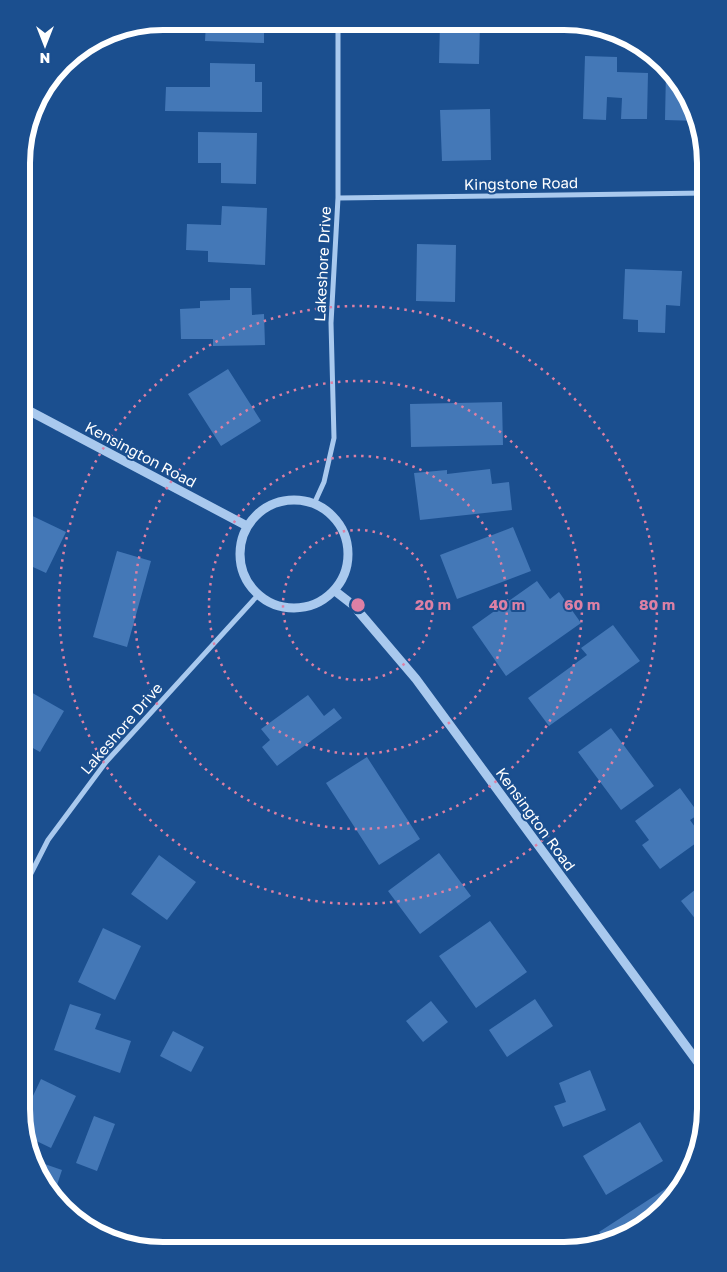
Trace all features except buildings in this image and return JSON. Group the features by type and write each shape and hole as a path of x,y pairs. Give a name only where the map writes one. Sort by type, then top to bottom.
{"street":[{"name":"Lakeshore Drive","path":"314,504 324,482 334,438 331,323 338,198 338,30"},
{"name":"Kingstone Road","path":"338,198 697,193"},
{"name":"Kensington Road","path":"30,411 247,526"},
{"path":"300,500 314,504 330,513 341,526 348,542 349,559 344,576 335,591 322,602 289,609 272,604 258,595 246,580 240,563 241,544 247,526 263,510 284,501 300,500"},
{"name":"Kensington Road","path":"335,591 353,605 416,679 697,1060"},
{"name":"Lakeshore Drive","path":"30,875 48,840 106,762 258,595"}]}
